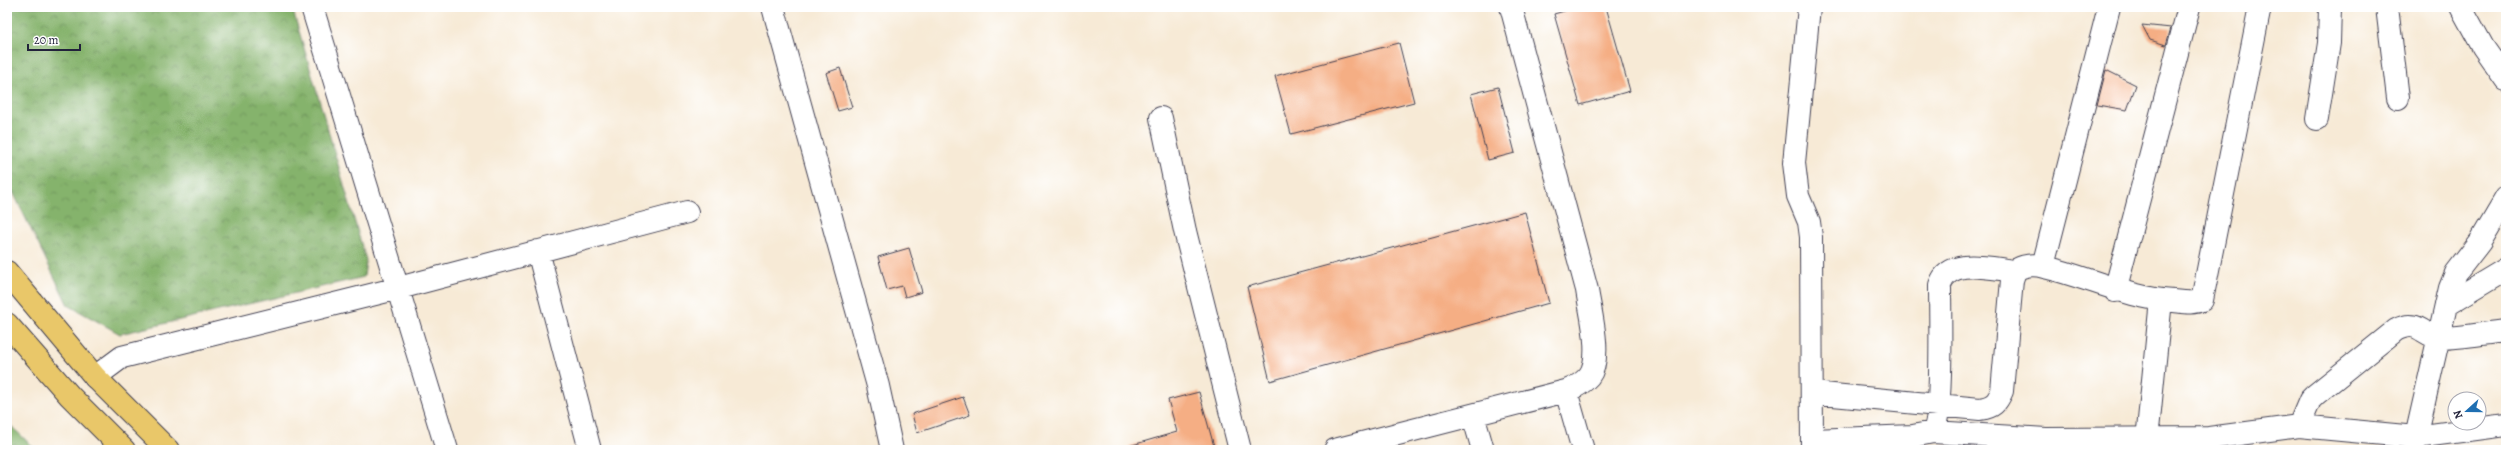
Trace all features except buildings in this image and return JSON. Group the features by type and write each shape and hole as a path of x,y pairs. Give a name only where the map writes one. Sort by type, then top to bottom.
{"main road":[{"path":"7,272 95,377 168,450"},
{"path":"7,324 70,396 124,450"},
{"path":"70,396 95,377"}],"street":[{"path":"312,7 399,288 447,450"},
{"path":"774,7 878,386 892,450"},
{"path":"1335,450 1566,391 1577,387 1589,377 1593,369 1596,358 1587,290 1511,7"},
{"path":"1809,7 1794,163 1798,196 1809,222 1811,237 1812,445 1862,444 1933,432 1960,442 1993,436 2146,444 2209,438 2298,426 2415,444 2506,425"},
{"path":"2043,266 2109,7"},
{"path":"2115,291 2189,7"},
{"path":"1933,432 1936,426 1938,404 1940,285 1943,276 1948,271 1958,267 2015,271 2024,266 2043,266 2115,291 2161,300 2192,302 2202,300 2223,184 2259,7"},
{"path":"2317,119 2329,43 2330,7"},
{"path":"2387,7 2398,98"},
{"path":"2461,7 2483,47 2506,80"},
{"path":"1161,118 1185,231 1240,450"},
{"path":"2415,444 2450,288 2456,273 2480,242 2506,198"},
{"path":"95,377 122,357 399,288 687,212"},
{"path":"538,251 590,450"},
{"path":"2446,305 2506,269"},
{"path":"1993,436 1997,402 2003,378 2015,271"},
{"path":"2146,444 2161,300"},
{"path":"2298,426 2307,406 2315,395 2396,330 2405,325 2413,325 2440,338 2506,331"},
{"path":"1566,391 1583,450"},
{"path":"1812,393 1980,409 1989,408 1997,402"},
{"path":"1473,415 1483,450"}],"green space":[{"path":"7,7 292,7 366,260 364,277 120,334 68,305 7,180"},
{"path":"7,422 36,450 7,450"}]}
